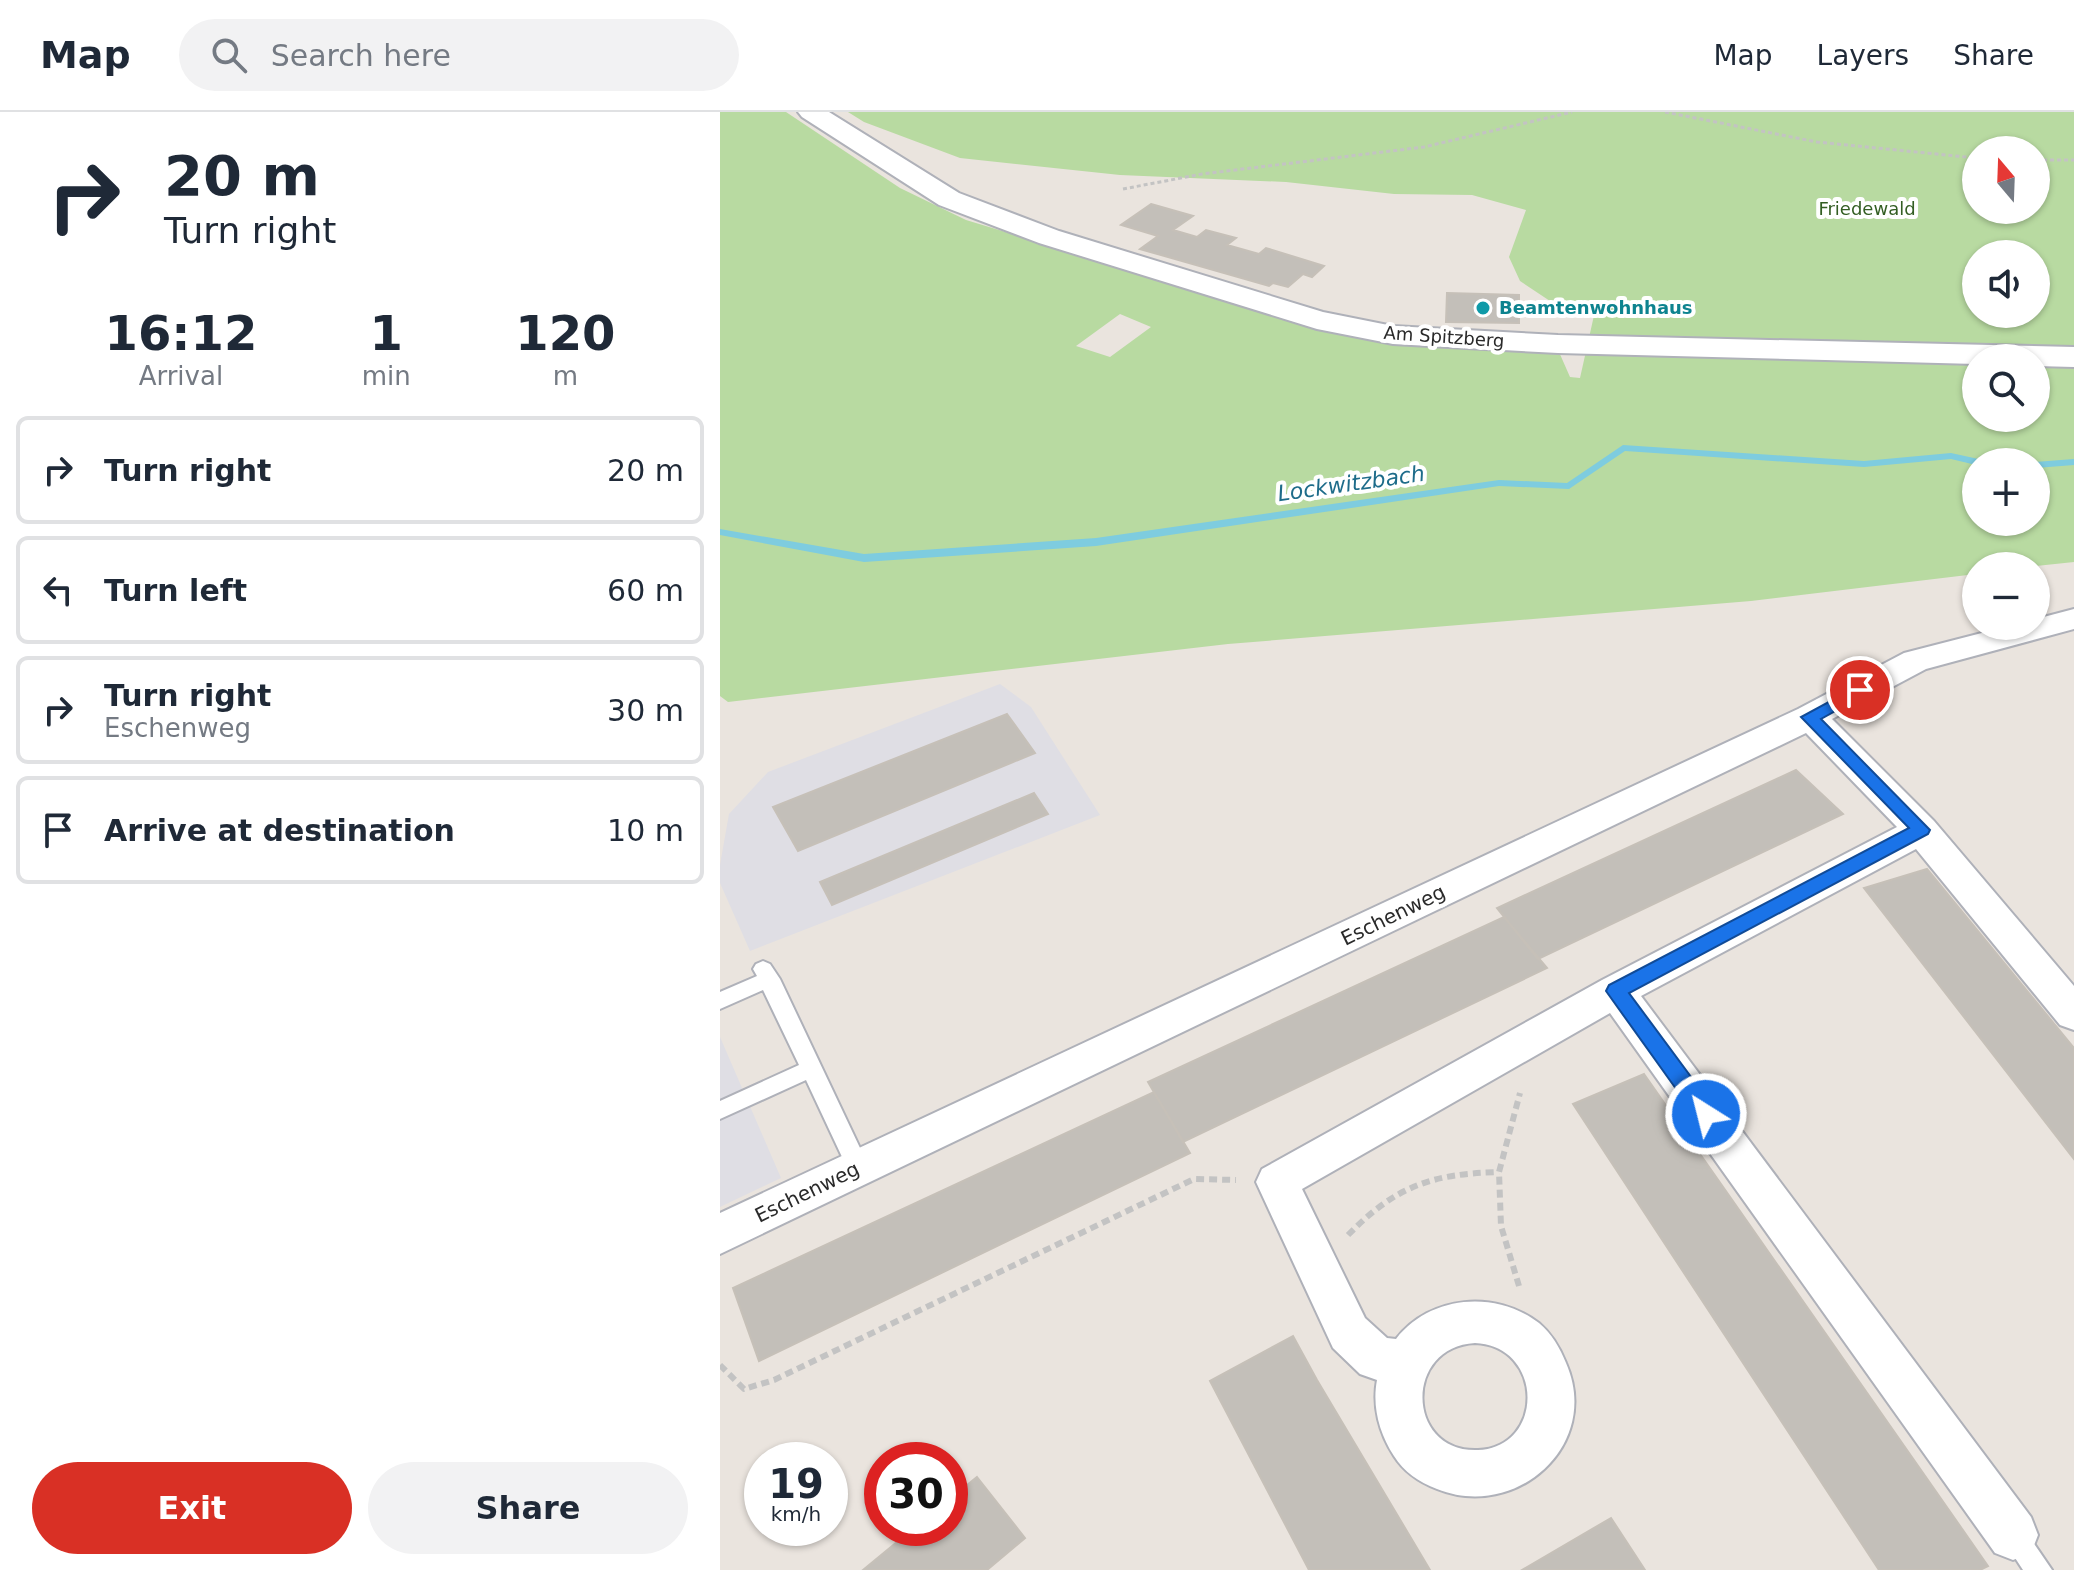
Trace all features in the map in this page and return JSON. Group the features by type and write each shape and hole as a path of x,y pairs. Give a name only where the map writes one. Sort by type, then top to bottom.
{"street":[{"name":"Am Spitzberg","path":"811,112 949,199 1049,237 1317,320 1393,335 1558,344 2074,357"},
{"name":"Eschenweg","path":"720,1234 1810,717 1915,661 2074,619"},
{"path":"1810,717 1921,830 2074,1014"},
{"path":"1405,1362 1376,1358 1349,1333 1277,1182 1616,991 1921,830"},
{"path":"1616,991 2013,1535"},
{"path":"1466,1323 1492,1325 1517,1336 1536,1353 1549,1376 1554,1402 1548,1428 1534,1450 1514,1464 1491,1473 1465,1473 1441,1465 1420,1451 1405,1431 1397,1408 1397,1384 1405,1362 1419,1344 1441,1329 1466,1323"}],"lane":[{"path":"720,1001 767,974 858,1167"},
{"path":"720,1110 811,1069"},
{"path":"2013,1535 2039,1570"}],"path":[{"path":"1123,189 1214,170 1388,152 1572,112"},
{"path":"1665,112 1817,142 1962,157"},
{"path":"2050,160 2074,160"},
{"path":"1517,1336 1526,1303 1509,1261 1501,1226 1499,1172 1521,1089 1527,1041"},
{"path":"1318,1268 1365,1216 1400,1190 1450,1173 1499,1172"},
{"path":"720,1365 744,1389 774,1380 1194,1179 1277,1182"}],"shaded area":[{"path":"1000,684 1031,707 1100,815 750,951 720,883 720,865 729,814 768,772"},
{"path":"720,1037 781,1178 720,1207"}],"green space":[{"name":"Friedewald","path":"720,112 786,112 900,188 966,220 1336,332 1559,352 1570,377 1580,378 1597,302 1553,303 1520,281 1509,257 1526,210 1472,195 1394,194 1286,182 1120,175 960,158 864,122 848,112 2074,112 2074,562 2050,565 2050,552 1962,552 1962,576 1751,601 1228,644 728,702 720,696","holes":["1120,314 1151,327 1110,357 1076,346"]}],"building":[{"path":"1151,204 1193,216 1173,230 1197,237 1206,230 1236,238 1227,245 1259,254 1266,248 1324,266 1312,277 1303,274 1288,287 1273,283 1269,286 1140,249 1158,236 1121,225"},
{"name":"Beamtenwohnhaus","path":"1447,293 1519,295 1519,323 1446,322"},
{"path":"1007,714 1035,753 798,851 773,807"},
{"path":"1796,770 1843,814 1538,959 1497,908"},
{"path":"1034,793 1048,814 832,905 820,882"},
{"path":"1927,869 2074,1048 2074,1159 1864,888"},
{"path":"1504,917 1547,968 1183,1142 1148,1082"},
{"path":"1644,1074 1988,1566 1980,1570 1879,1570 1573,1104"},
{"path":"1154,1092 1190,1153 759,1361 733,1288"},
{"path":"1293,1336 1430,1570 1309,1570 1210,1381"},
{"path":"977,1477 1025,1538 987,1570 863,1570 892,1546 968,1546 968,1484"},
{"path":"1611,1518 1645,1570 1522,1570"}],"waterway":[{"name":"Lockwitzbach","path":"720,532 864,558 1096,542 1499,483 1569,486 1623,448 1864,464 1951,456 1962,458"},
{"name":"Lockwitzbach","path":"2050,464 2074,462"}],"place":[{"name":"Beamtenwohnhaus","path":"1483,308"}],"route":[{"path":"1706,1114 1616,991 1921,830 1810,717 1860,690"}]}
